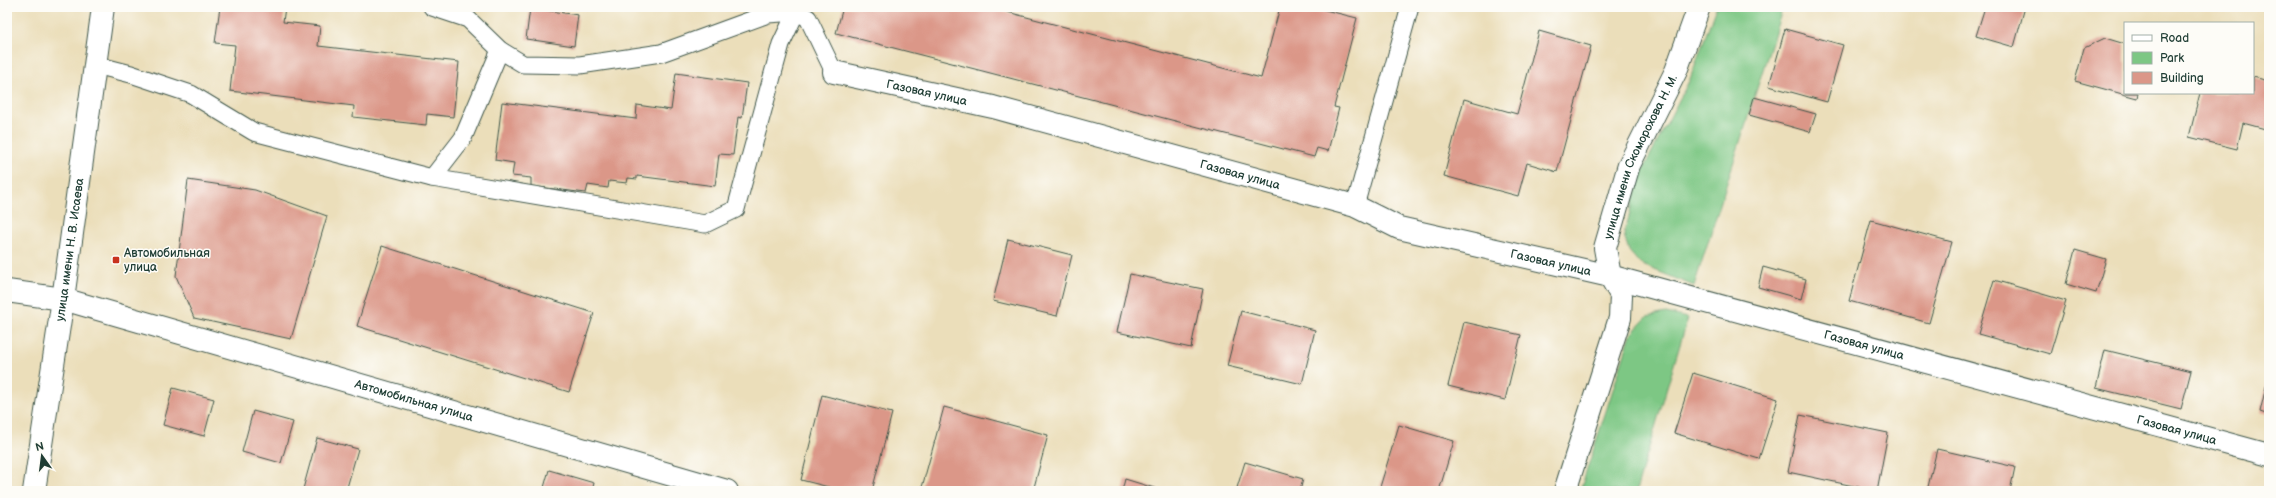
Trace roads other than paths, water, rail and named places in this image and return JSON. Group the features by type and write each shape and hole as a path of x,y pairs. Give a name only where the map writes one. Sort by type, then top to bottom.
{"street":[{"name":"улица имени Н. В. Исаева","path":"34,491 63,299 104,7"},
{"name":"улица имени Скоморохова Н. М.","path":"1565,491 1620,318 1620,295 1610,276 1605,248 1629,165 1676,71 1699,7"},
{"name":"Газовая улица","path":"834,72 994,106 1355,206 1399,228 1610,276 2269,455"},
{"name":"Автомобильная улица","path":"7,291 63,299 727,491"}],"lane":[{"path":"432,7 468,19 500,50 523,64 580,65 661,53 768,14 797,9 808,18 834,72"},
{"path":"1355,206 1410,7"},
{"path":"96,65 131,74 191,94 254,132 432,178 705,224 736,209 781,44 797,9"},
{"path":"432,178 462,138 500,50"}],"place":[{"name":"Автомобильная улица","path":"116,260"}]}
